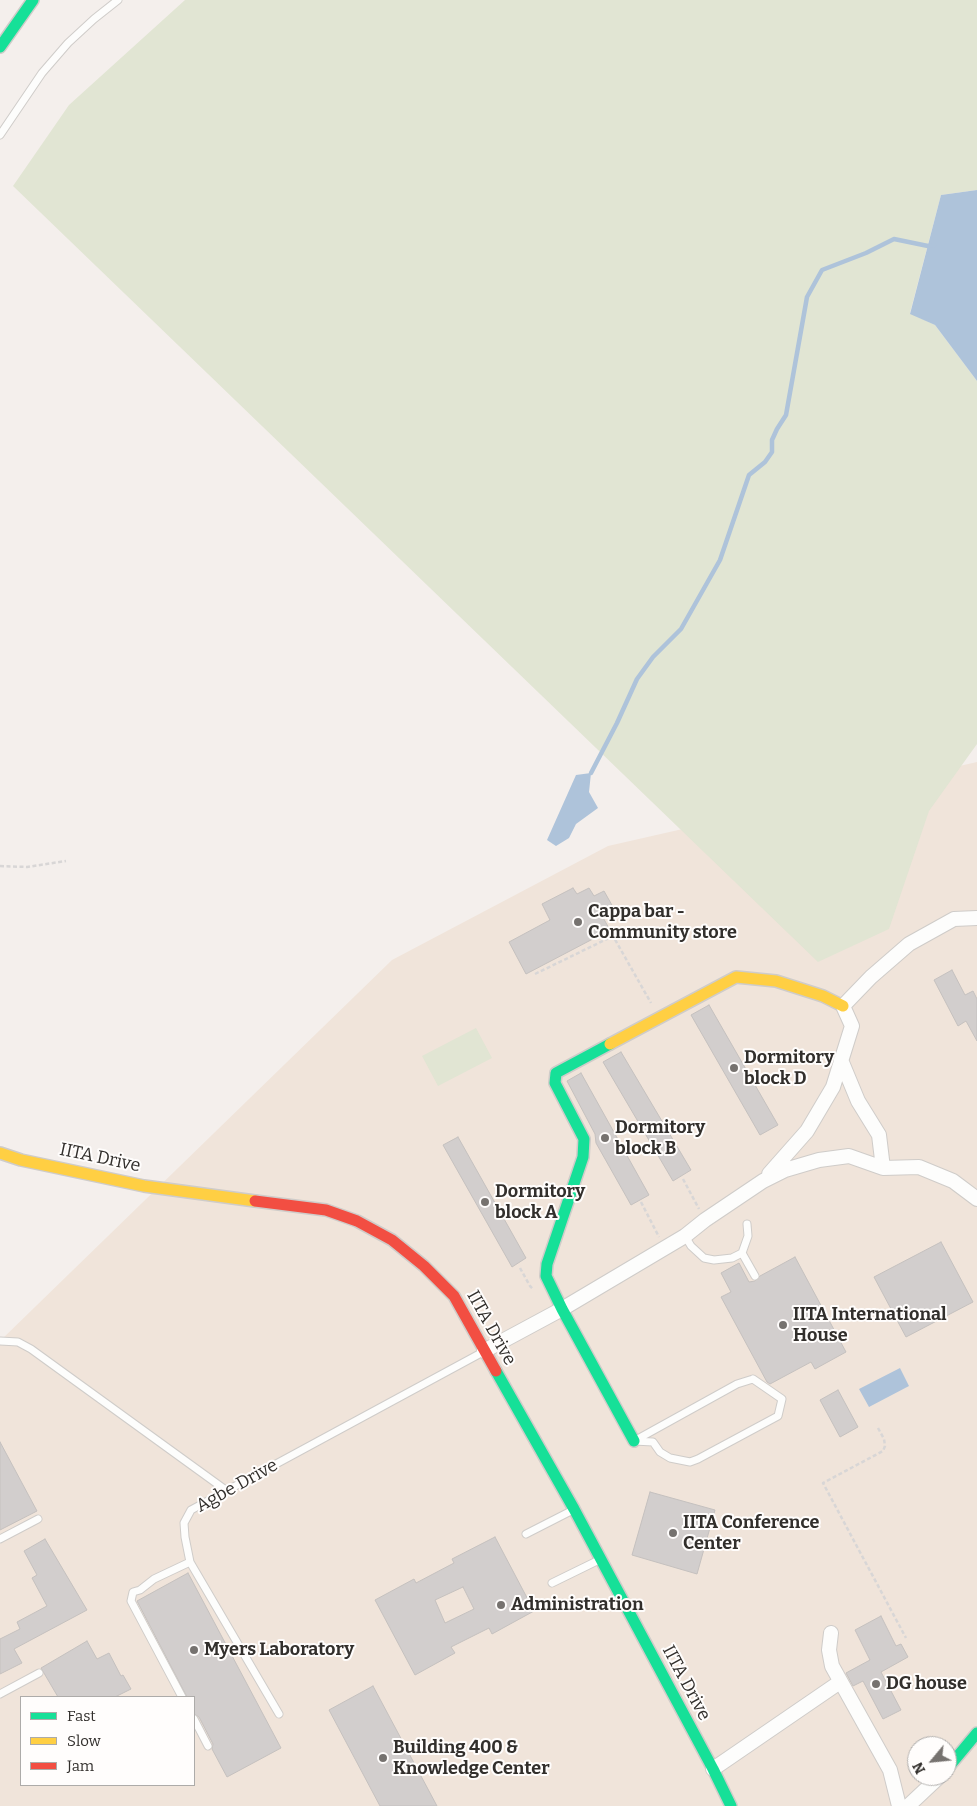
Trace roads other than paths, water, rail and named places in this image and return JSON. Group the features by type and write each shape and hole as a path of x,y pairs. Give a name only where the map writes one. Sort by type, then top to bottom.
{"main road":[{"path":"0,47 33,0"},
{"path":"634,1441 546,1276 547,1264 583,1157 584,1138 555,1083 556,1073 736,977 776,981 823,996 843,1006"},
{"name":"IITA Drive","path":"0,1153 21,1160 144,1186 326,1210 357,1221 392,1240 424,1266 454,1296 574,1509 731,1806"},
{"path":"957,1757 977,1733"}],"street":[{"path":"763,1181 806,1131 833,1087 852,1026 843,1006 871,977 909,944 954,919 977,918"},
{"path":"842,1060 858,1101 879,1135 883,1168"},
{"path":"484,1351 562,1309 685,1236 705,1220 763,1181 785,1170 819,1160 849,1156 883,1168 919,1167 953,1181 977,1199"},
{"path":"831,1633 829,1650 832,1666 890,1770 899,1806"},
{"path":"713,1770 840,1682"},
{"path":"908,1806 929,1786"}],"lane":[{"path":"0,135 42,73 68,43 118,0"},
{"path":"685,1236 691,1246 704,1258 714,1260 732,1258 742,1253 748,1236 747,1224"},
{"path":"742,1253 755,1276"},
{"path":"0,1341 18,1342 31,1348 227,1491"},
{"name":"Agbe Drive","path":"279,1714 190,1562 184,1522 191,1510 484,1351"},
{"path":"753,1379 782,1399 778,1416 698,1460 690,1462 670,1458 660,1452 653,1442 634,1441 737,1384 753,1379"},
{"path":"526,1534 574,1509"},
{"path":"0,1539 38,1519"},
{"path":"552,1583 600,1560"},
{"path":"181,1696 131,1601 133,1592 140,1590 154,1579 190,1562"},
{"path":"0,1694 39,1673"},
{"path":"195,1721 208,1746"}],"water":[{"path":"977,190 977,381 935,325 910,314 941,195"},
{"path":"591,773 589,792 598,808 576,824 569,838 556,846 547,840 576,775"},
{"path":"900,1368 909,1386 869,1407 859,1389"}],"waterway":[{"path":"591,773 637,679 653,657 681,629 720,560 749,475 765,462 772,452 772,440 786,415 807,297 822,270 866,253 894,239 928,246 934,245"}],"place":[{"name":"Cappa bar - Community store","path":"578,922"},
{"name":"Dormitory block D","path":"734,1068"},
{"name":"Dormitory block B","path":"605,1138"},
{"name":"Dormitory block A","path":"485,1202"},
{"name":"IITA International House","path":"783,1325"},
{"name":"IITA Conference Center","path":"673,1533"},
{"name":"Administration","path":"501,1605"},
{"name":"Myers Laboratory","path":"194,1650"},
{"name":"DG house","path":"876,1684"},
{"name":"Building 400 & Knowledge Center","path":"383,1758"}]}
